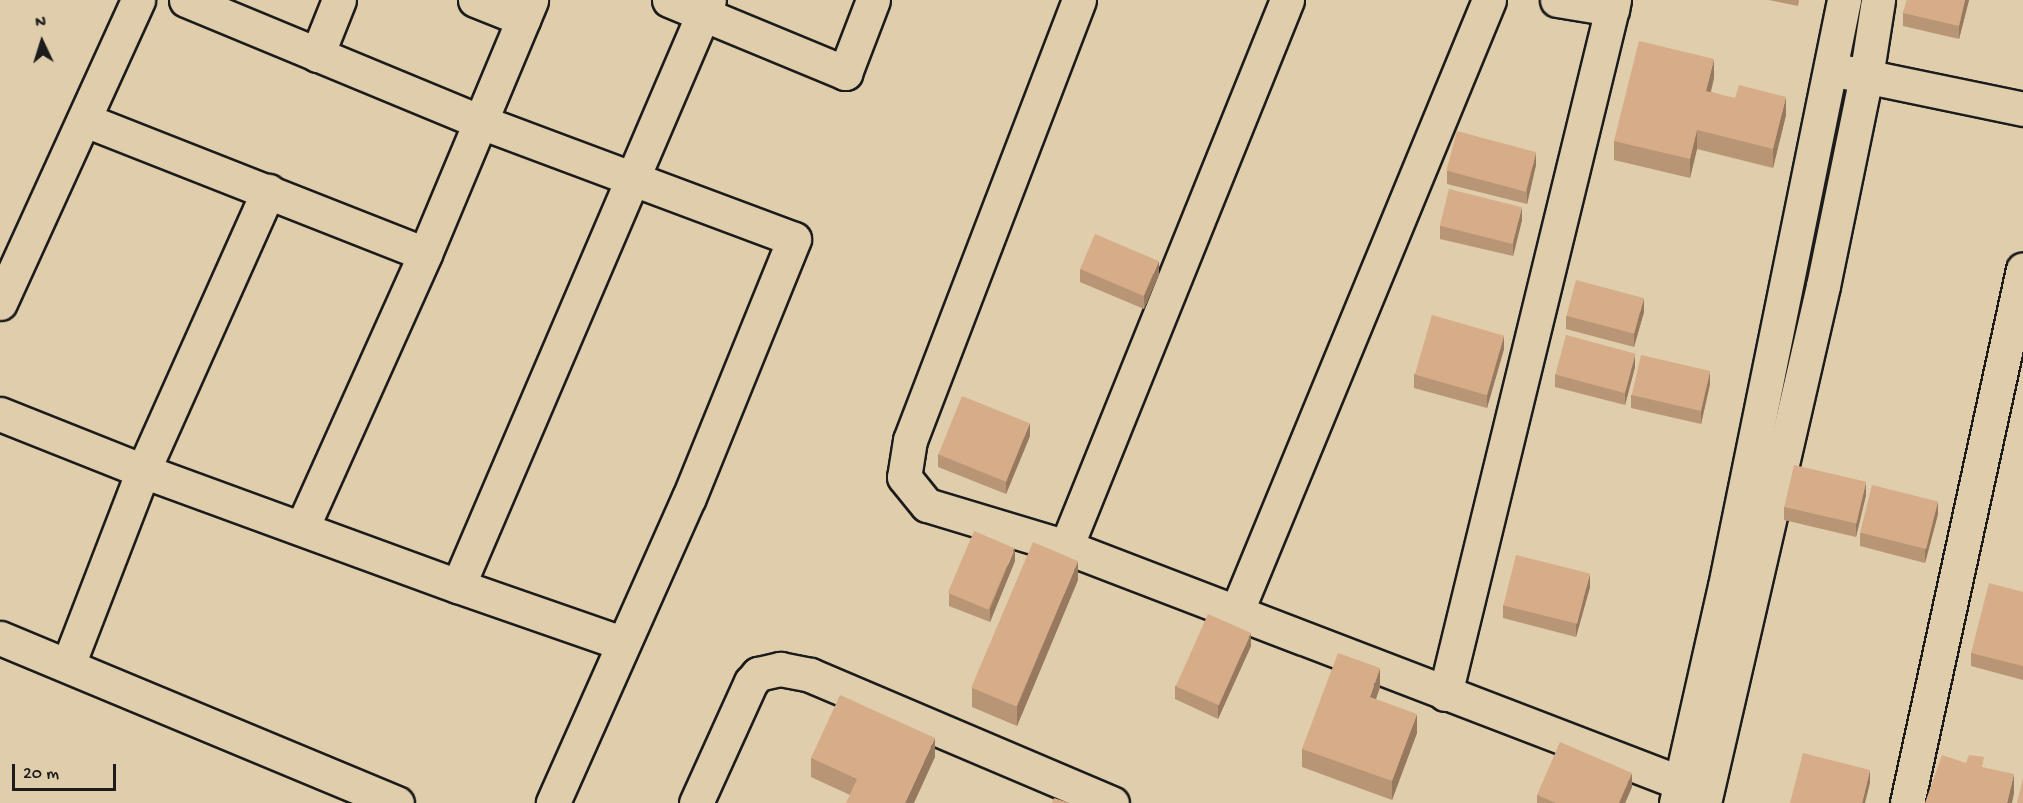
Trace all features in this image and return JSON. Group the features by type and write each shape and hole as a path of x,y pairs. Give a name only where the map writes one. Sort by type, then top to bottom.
{"street":[{"path":"0,303 138,0"},
{"path":"186,0 481,122 794,239 689,497 622,643 553,803"},
{"path":"317,55 339,0"},
{"path":"302,528 425,254 527,9 475,0"},
{"path":"669,0 706,7 845,73 873,0"},
{"path":"1079,0 910,440 904,477 927,505 1066,547 1445,694 1687,796"},
{"path":"1066,547 1287,0"},
{"path":"1236,613 1489,0"},
{"path":"1445,694 1613,4 1557,0"},
{"path":"1687,796 1725,586 1844,0"},
{"path":"1687,796 1824,286 1866,77 1878,0"},
{"path":"458,586 706,7"},
{"path":"1831,69 2023,109"},
{"path":"85,120 425,254"},
{"path":"68,665 143,471 268,191"},
{"path":"1906,803 2023,270"},
{"path":"0,414 143,471 622,643"},
{"path":"0,638 397,803"},
{"path":"696,803 751,682 758,674 780,669 810,675 1113,803"}],"building":[{"path":"1907,0 1965,0 1959,26 1903,13"},
{"path":"1639,41 1714,59 1706,91 1735,98 1739,85 1786,97 1773,149 1697,130 1690,159 1614,141"},
{"path":"1457,131 1536,152 1526,192 1446,171"},
{"path":"1449,189 1522,207 1513,244 1440,226"},
{"path":"1095,234 1159,261 1144,296 1080,269"},
{"path":"1576,280 1644,298 1634,334 1566,316"},
{"path":"1432,315 1504,336 1487,395 1415,375"},
{"path":"1566,335 1636,354 1625,393 1555,375"},
{"path":"1641,355 1710,371 1701,411 1632,395"},
{"path":"962,396 1030,423 1006,482 938,454"},
{"path":"1794,465 1866,482 1856,524 1784,507"},
{"path":"1872,485 1938,501 1926,549 1860,533"},
{"path":"974,531 1015,548 988,610 948,593"},
{"path":"1033,542 1078,561 1016,707 971,687"},
{"path":"1516,555 1590,573 1577,624 1503,605"},
{"path":"1989,583 2023,592 2023,666 1971,653"},
{"path":"1208,614 1251,633 1219,705 1176,686"},
{"path":"1338,653 1380,668 1370,697 1417,714 1392,781 1302,749"},
{"path":"840,695 935,738 905,803 846,803 857,779 811,758"},
{"path":"1560,742 1632,773 1619,803 1556,803 1537,795"},
{"path":"1803,753 1870,770 1862,803 1790,803"},
{"path":"1942,755 1966,763 1969,755 1984,757 1982,767 2014,774 2007,803 1925,803"},
{"path":"2023,778 2023,803 2017,803"},
{"path":"1054,798 1070,803 1052,803"}]}
